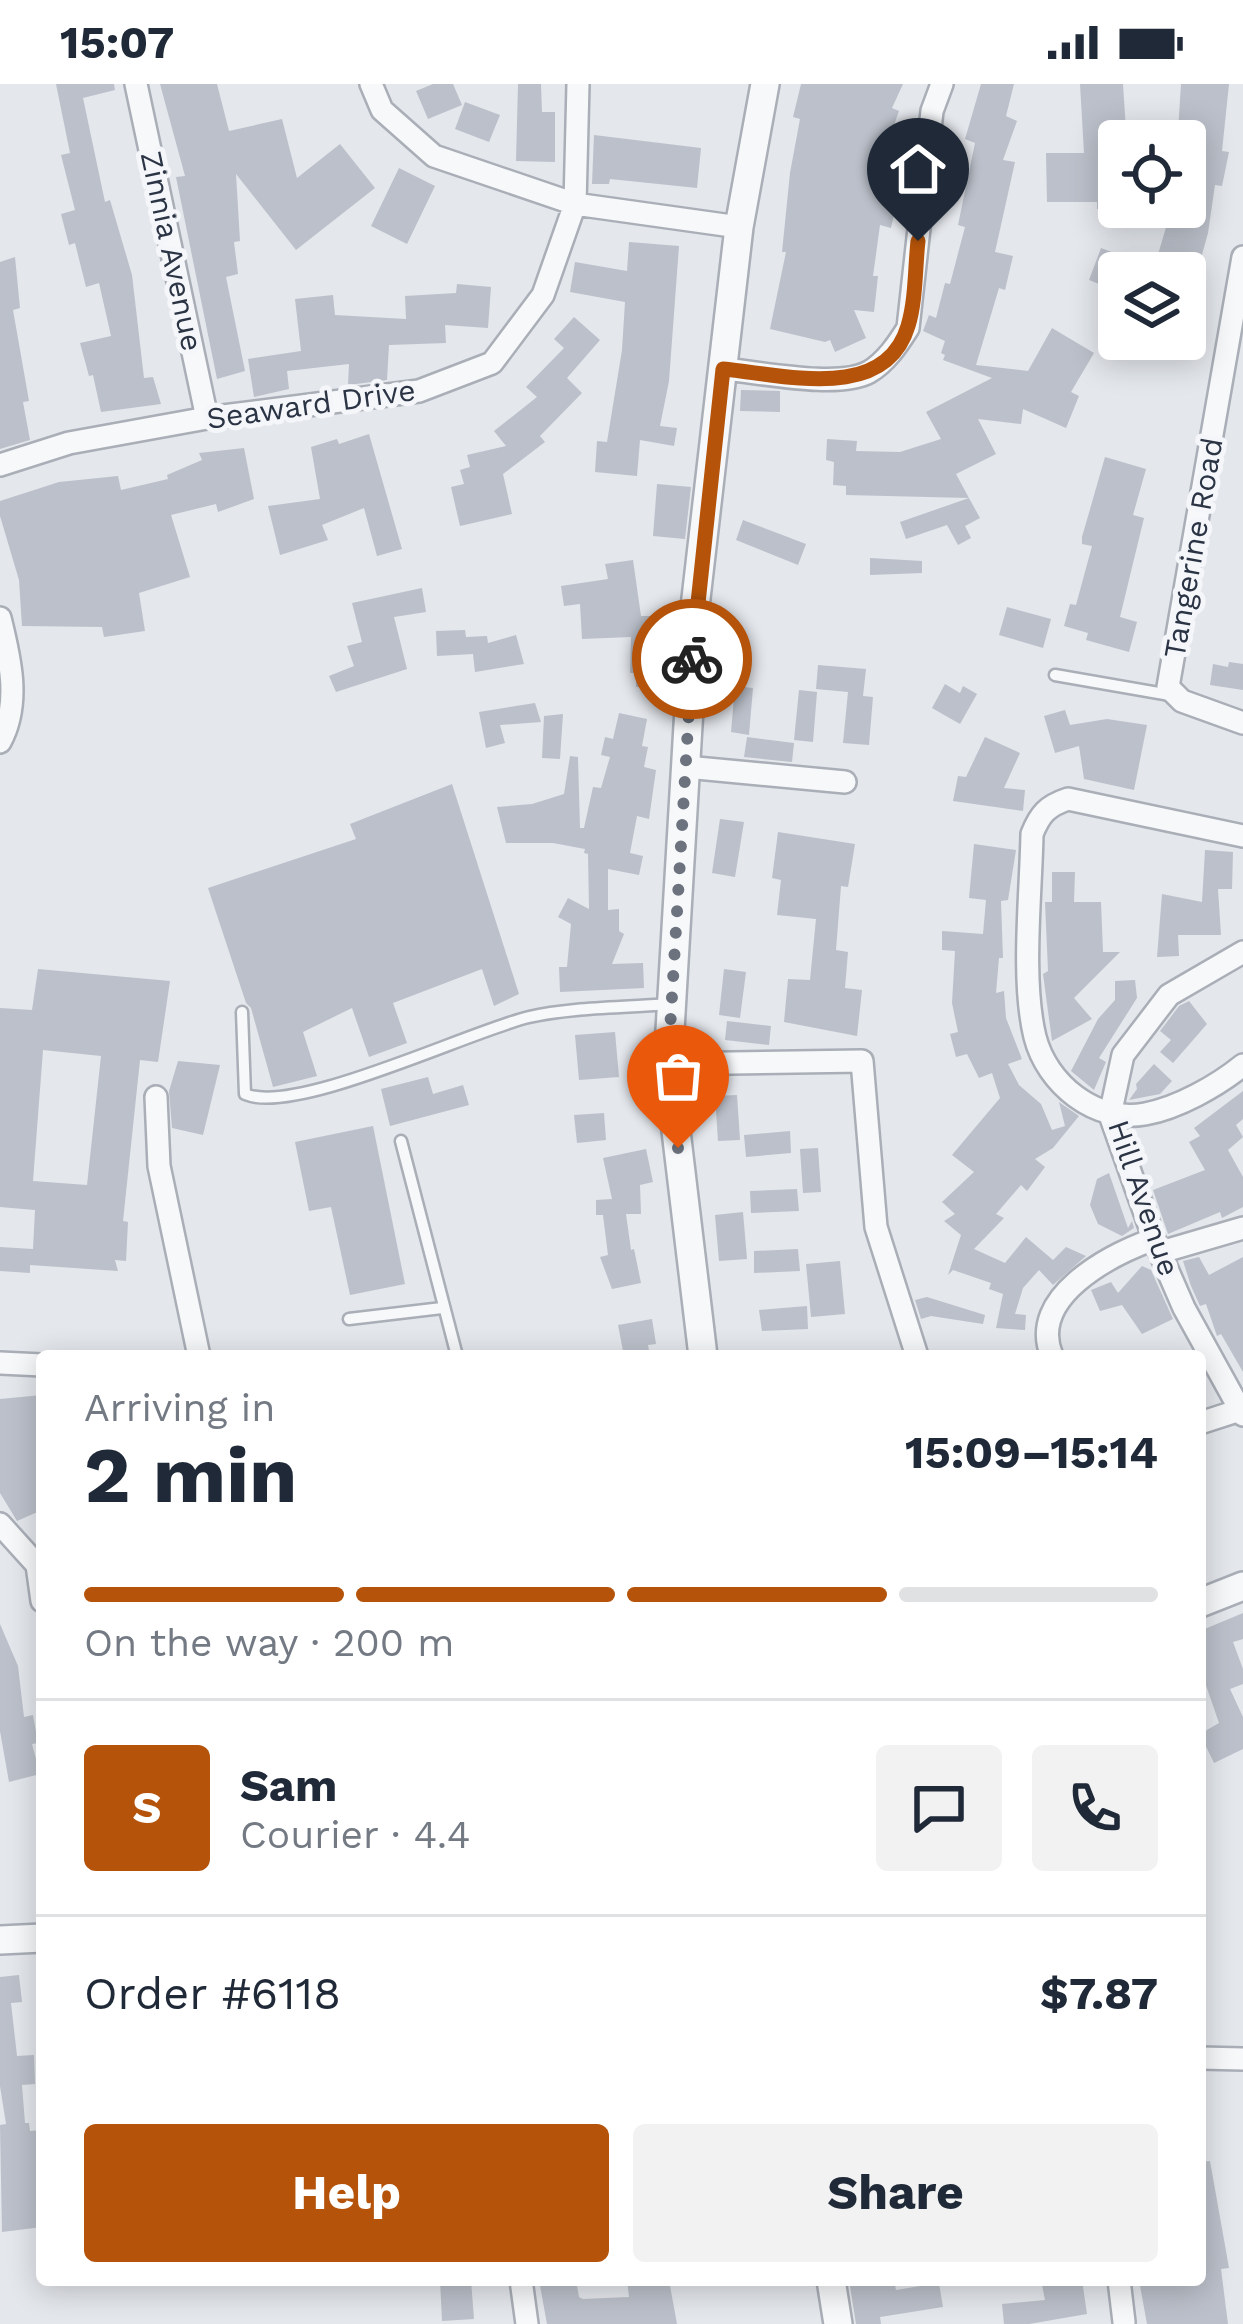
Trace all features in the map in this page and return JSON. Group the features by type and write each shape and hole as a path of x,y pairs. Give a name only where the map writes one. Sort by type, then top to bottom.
{"street":[{"name":"Zinnia Avenue","path":"136,84 207,418"},
{"path":"371,84 382,110 434,156 575,204 739,227"},
{"name":"Seaward Drive","path":"0,465 69,443 207,418 419,391 492,363 542,295 575,204 578,84"},
{"path":"702,1350 668,1064 695,607 739,227 765,84"},
{"path":"723,369 841,380 868,373 893,351 908,328 932,110 942,84"},
{"name":"Tangerine Road","path":"1174,696 1168,686 1243,257"},
{"path":"0,618 7,673 6,732 0,742"},
{"path":"1174,696 1243,723"},
{"path":"686,767 845,782"},
{"path":"1243,836 1068,800 1040,814 1032,834 1030,970 1034,1035 1046,1067 1071,1094 1110,1115 1146,1114 1220,1084 1243,1065"},
{"name":"Hill Avenue","path":"1242,1412 1184,1308 1110,1115 1123,1055 1168,995 1243,952"},
{"path":"668,1064 862,1061 876,1227 915,1350"},
{"path":"156,1096 159,1166 198,1350"},
{"path":"1049,1350 1045,1341 1052,1312 1075,1281 1158,1245 1243,1228"},
{"path":"0,1363 36,1365"},
{"path":"1206,1422 1242,1412"},
{"path":"0,1524 36,1564"},
{"path":"1206,1601 1243,1586"},
{"path":"0,1940 36,1938"},
{"path":"1206,2058 1243,2059"},
{"path":"522,2286 527,2324"},
{"path":"832,2286 838,2324"},
{"path":"1120,2286 1124,2322"}],"lane":[{"path":"1055,675 1174,696"},
{"path":"242,1012 245,1094 253,1097 285,1096 352,1078 534,1016 671,1004"},
{"path":"401,1141 455,1350"},
{"path":"349,1319 442,1308"}],"building":[{"path":"56,84 114,84 115,90 83,98 105,202 110,200 132,275 144,378 153,377 161,404 101,412 93,375 89,376 80,343 111,336 99,283 86,287 75,243 69,245 61,214 75,210 61,155 70,153"},
{"path":"160,84 217,84 229,131 282,119 297,178 340,144 375,188 296,250 236,174 238,274 226,277 245,371 217,379 176,177 185,176"},
{"path":"433,84 453,84 462,105 428,119 416,91"},
{"path":"518,84 541,84 542,112 555,112 555,162 516,161"},
{"path":"801,84 903,84 892,108 899,111 886,148 902,153 891,191 899,194 891,228 880,225 874,312 854,310 866,338 835,352 830,340 770,329 786,252 782,252 790,173 800,119 793,117"},
{"path":"981,84 1014,84 1006,116 1017,121 1003,160 1015,162 995,252 1013,256 976,365 1028,371 1052,328 1094,353 1071,392 1079,396 1066,428 1023,409 1021,424 978,419 996,454 956,474 969,498 846,495 846,486 833,485 834,462 826,460 827,439 857,441 856,451 900,452 941,439 926,412 992,378 943,360 945,341 923,331 929,315 936,318 945,283 950,284 965,227 958,225 975,143 965,139"},
{"path":"1080,84 1123,84 1125,120 1098,120 1098,209 1097,202 1047,202 1046,153 1084,153"},
{"path":"1181,84 1229,84 1222,151 1229,152 1222,186 1215,185 1203,252 1159,252 1166,228 1206,228 1206,120 1179,120"},
{"path":"465,102 500,115 489,142 455,129"},
{"path":"594,135 701,148 697,188 610,179 609,184 592,184"},
{"path":"399,168 435,186 407,244 371,226"},
{"path":"629,242 679,246 669,381 660,426 677,428 674,446 640,440 637,476 595,472 597,441 607,442 625,302 570,292 575,262 627,271"},
{"path":"1098,256 1098,284 1089,280"},
{"path":"15,257 20,308 13,310 29,401 23,402 30,440 0,449 0,262"},
{"path":"457,284 491,287 488,328 445,325 446,343 389,345 387,380 348,385 349,364 287,371 289,389 254,397 248,359 301,351 295,299 333,295 335,315 406,319 405,296 456,293"},
{"path":"574,317 600,340 567,378 582,393 540,436 545,442 503,474 512,514 460,526 451,487 464,484 460,470 470,467 467,455 506,446 494,431 537,397 526,387 564,348 554,339"},
{"path":"741,390 780,391 780,412 740,411"},
{"path":"369,434 402,549 377,556 364,508 322,525 328,540 280,555 268,506 320,499 311,447"},
{"path":"244,448 254,499 218,512 216,504 171,515 190,577 139,593 145,631 104,637 102,627 22,626 19,580 0,501 59,482 118,476 121,490 168,479 167,475 202,460 199,453"},
{"path":"1105,457 1146,469 1133,515 1144,518 1120,617 1137,622 1129,652 1086,640 1088,633 1064,626 1070,604 1076,605 1092,546 1082,544 1082,537"},
{"path":"657,484 691,487 685,539 653,536"},
{"path":"969,498 980,518 965,526 971,538 958,545 947,525 906,539 900,522"},
{"path":"743,520 806,544 798,565 736,540"},
{"path":"870,558 922,561 922,573 870,575"},
{"path":"633,560 641,616 668,616 666,674 656,674 656,687 636,687 636,673 630,673 631,637 582,639 580,604 564,606 561,586 608,579 605,564"},
{"path":"422,588 426,612 394,617 407,669 336,692 329,676 354,666 347,646 362,642 352,603"},
{"path":"1007,607 1051,619 1043,648 999,635"},
{"path":"465,630 466,637 487,636 488,643 516,635 524,664 475,672 473,654 437,656 436,631"},
{"path":"1229,662 1243,664 1243,690 1210,685 1213,664 1228,667"},
{"path":"818,665 866,669 863,696 873,697 869,745 843,743 848,692 816,689"},
{"path":"945,684 960,693 963,686 977,694 960,724 932,708"},
{"path":"735,686 753,688 749,735 731,732"},
{"path":"799,690 817,692 813,742 794,740"},
{"path":"535,703 541,722 500,725 505,743 486,748 479,712"},
{"path":"1065,710 1070,725 1107,719 1147,725 1134,790 1084,779 1079,746 1055,753 1044,716"},
{"path":"619,713 647,719 644,767 656,770 649,819 637,816 630,853 643,856 639,875 608,869 608,910 619,909 619,931 624,934 612,964 643,963 644,988 560,992 559,967 567,967 571,924 558,917 568,898 589,909 588,854 585,849 553,843 506,843 497,807 532,804 564,794 570,756 578,757 580,828 584,828 593,787 601,788 610,757 601,755 605,737 613,739"},
{"path":"563,714 560,759 542,758 544,716"},
{"path":"747,737 794,743 792,762 744,757"},
{"path":"985,737 1020,753 1004,788 1025,790 1023,811 953,801 958,776 966,777"},
{"path":"452,784 519,994 494,1006 482,969 393,1003 407,1043 369,1057 352,1008 303,1032 317,1076 273,1087 251,1008 208,888 356,839 350,824"},
{"path":"720,819 744,822 735,877 712,873"},
{"path":"778,832 855,844 848,887 841,886 836,950 848,952 845,988 862,990 857,1036 784,1022 788,979 810,980 816,919 777,915 781,880 772,878"},
{"path":"974,844 1016,850 1008,900 1001,901 1003,958 999,958 996,993 1004,991 1006,1018 1022,1059 1008,1064 1019,1085 1041,1104 1052,1130 1065,1126 1059,1102 1079,1116 1053,1148 1035,1159 1045,1167 1027,1191 1021,1185 996,1214 1004,1218 974,1249 1005,1263 1026,1237 1053,1260 1066,1247 1086,1256 1053,1285 1039,1270 1023,1288 1015,1314 1026,1315 1025,1330 996,1328 1003,1294 989,1289 991,1283 953,1270 948,1275 961,1235 944,1221 955,1214 942,1202 974,1172 952,1155 1000,1098 992,1073 979,1078 967,1054 956,1057 950,1034 958,1032 952,1003 955,951 942,950 942,931 983,934 986,900 969,898"},
{"path":"1205,850 1233,852 1232,889 1218,889 1221,935 1178,935 1179,956 1157,957 1162,894 1202,902"},
{"path":"1052,872 1075,872 1074,902 1101,902 1103,952 1120,952 1074,998 1092,1019 1052,1041 1043,974 1048,971 1045,902 1052,902"},
{"path":"38,969 170,981 158,1062 140,1060 123,1221 128,1222 126,1261 115,1260 118,1271 30,1265 30,1273 0,1271 0,1247 33,1249 35,1210 0,1207 0,1008 32,1010","holes":["43,1050 101,1056 87,1185 33,1181"]},
{"path":"724,969 746,972 740,1018 719,1015"},
{"path":"1135,980 1137,998 1099,1058 1106,1062 1094,1090 1071,1071 1098,1019 1115,1000 1115,981"},
{"path":"1189,1001 1207,1024 1173,1063 1160,1052 1171,1040 1160,1031 1179,1006"},
{"path":"727,1021 771,1026 769,1045 725,1040"},
{"path":"615,1032 619,1077 579,1080 575,1035"},
{"path":"178,1061 220,1065 203,1135 172,1128 169,1091"},
{"path":"1154,1064 1172,1081 1160,1094 1129,1100 1136,1084"},
{"path":"428,1077 433,1094 463,1085 469,1105 390,1126 381,1089"},
{"path":"1243,1091 1243,1119 1236,1125 1243,1137 1228,1150 1243,1177 1243,1207 1168,1234 1153,1190 1205,1170 1189,1142 1200,1136 1194,1128"},
{"path":"737,1095 740,1140 718,1141 715,1096"},
{"path":"604,1113 606,1140 577,1143 574,1115"},
{"path":"373,1126 405,1284 350,1295 331,1207 309,1211 295,1142"},
{"path":"790,1131 791,1153 746,1157 744,1135"},
{"path":"818,1148 821,1192 803,1193 800,1149"},
{"path":"646,1149 653,1182 640,1185 641,1214 626,1214 641,1283 612,1289 600,1257 608,1255 603,1215 596,1215 596,1200 612,1199 603,1158"},
{"path":"1109,1173 1128,1228 1132,1221 1134,1228 1122,1236 1098,1224 1090,1205 1097,1179"},
{"path":"797,1189 799,1211 751,1213 750,1191"},
{"path":"743,1212 747,1259 719,1261 715,1215"},
{"path":"798,1249 800,1271 754,1273 754,1251"},
{"path":"1199,1257 1209,1275 1243,1257 1243,1372 1221,1334 1217,1336 1206,1304 1200,1306 1191,1286 1183,1261"},
{"path":"840,1261 845,1314 811,1317 806,1264"},
{"path":"1142,1266 1151,1270 1173,1319 1142,1334 1122,1305 1100,1311 1091,1290 1111,1282 1118,1293"},
{"path":"927,1297 985,1315 983,1324 931,1316 921,1319 915,1300"},
{"path":"807,1306 808,1329 762,1331 759,1310"},
{"path":"652,1319 656,1344 648,1345 649,1350 623,1350 618,1325"},
{"path":"36,1396 36,1513 17,1521 0,1493 0,1399"},
{"path":"1243,1613 1243,1639 1233,1642 1243,1684 1230,1689 1243,1717 1243,1749 1214,1763 1206,1746 1206,1731 1219,1723 1206,1685 1206,1628"},
{"path":"0,1624 18,1666 24,1717 33,1715 36,1775 9,1782 0,1731"},
{"path":"19,1975 22,2002 11,2003 17,2056 34,2055 35,2084 22,2085 25,2123 30,2131 36,2130 36,2228 2,2232 0,2125 6,2124 0,2086 0,1977"},
{"path":"1206,2161 1210,2161 1229,2268 1221,2269 1228,2324 1147,2324 1140,2286 1206,2286"},
{"path":"440,2286 471,2286 474,2319 442,2321"},
{"path":"540,2286 577,2286 583,2299 629,2297 628,2286 670,2286 677,2324 547,2324"},
{"path":"850,2286 895,2286 896,2290 940,2286 943,2307 880,2317 881,2324 856,2324"},
{"path":"1042,2286 1083,2286 1087,2314 1004,2324 1002,2304 1045,2300"}],"way so far":[{"path":"678,1148 668,1064 692,659"}],"route":[{"path":"692,659 723,369 841,380 868,373 893,351 908,328 918,241"}]}
